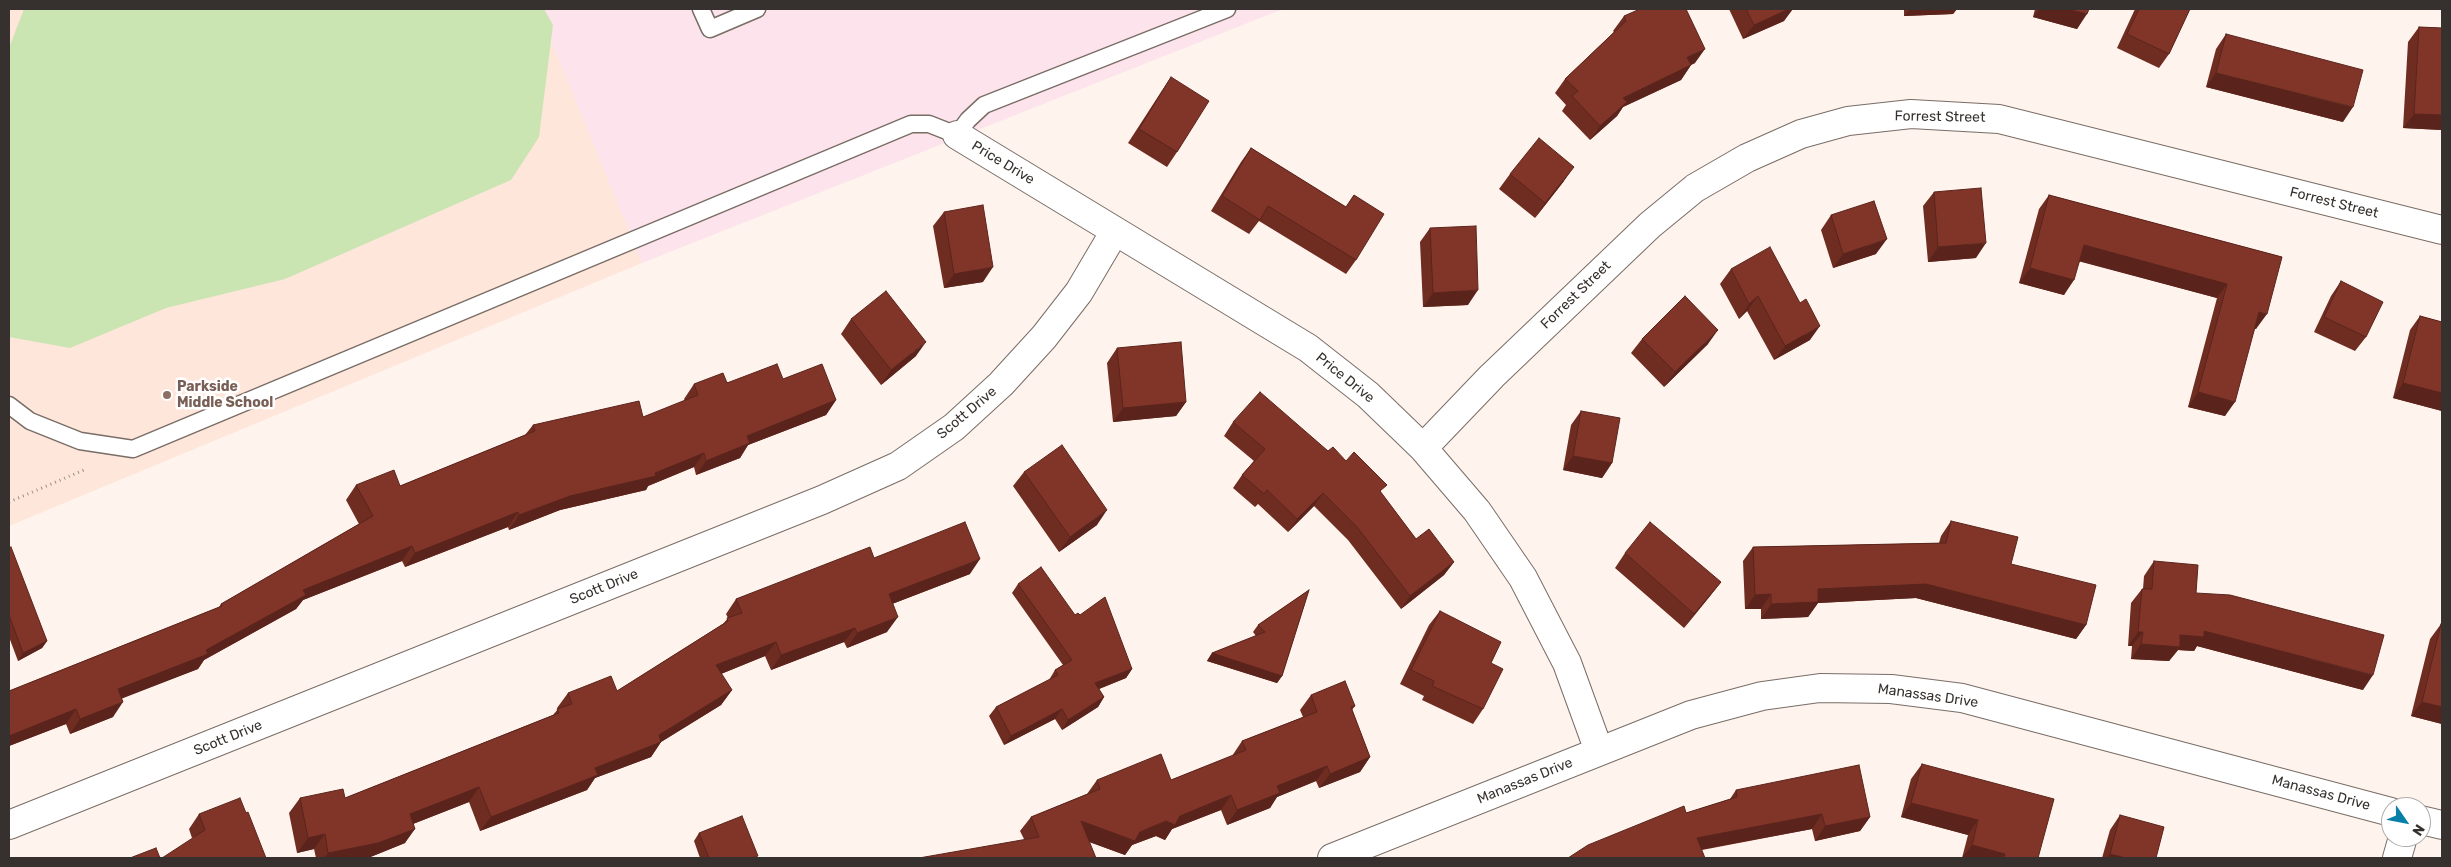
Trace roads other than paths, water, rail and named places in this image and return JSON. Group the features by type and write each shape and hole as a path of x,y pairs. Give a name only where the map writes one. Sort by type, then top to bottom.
{"street":[{"name":"Forrest Street","path":"1423,448 1492,376 1650,224 1695,188 1747,158 1801,134 1848,121 1911,114 1999,119 2442,230"},
{"name":"Price Drive","path":"957,135 1308,348 1368,395 1423,448 1477,511 1522,578 1567,663 1599,751"},
{"name":"Scott Drive","path":"9,825 822,500 898,466 954,427 1013,371 1044,338 1079,292 1115,231"},
{"name":"Manassas Drive","path":"1332,858 1691,715 1762,696 1820,688 1891,689 1962,698 2381,809"}],"lane":[{"path":"701,9 710,29 757,9"},
{"path":"9,405 30,421 80,441 133,449 911,124 929,124 957,135 968,120 984,105 1227,9"}],"place":[{"name":"Parkside Middle School","path":"167,395"}]}
